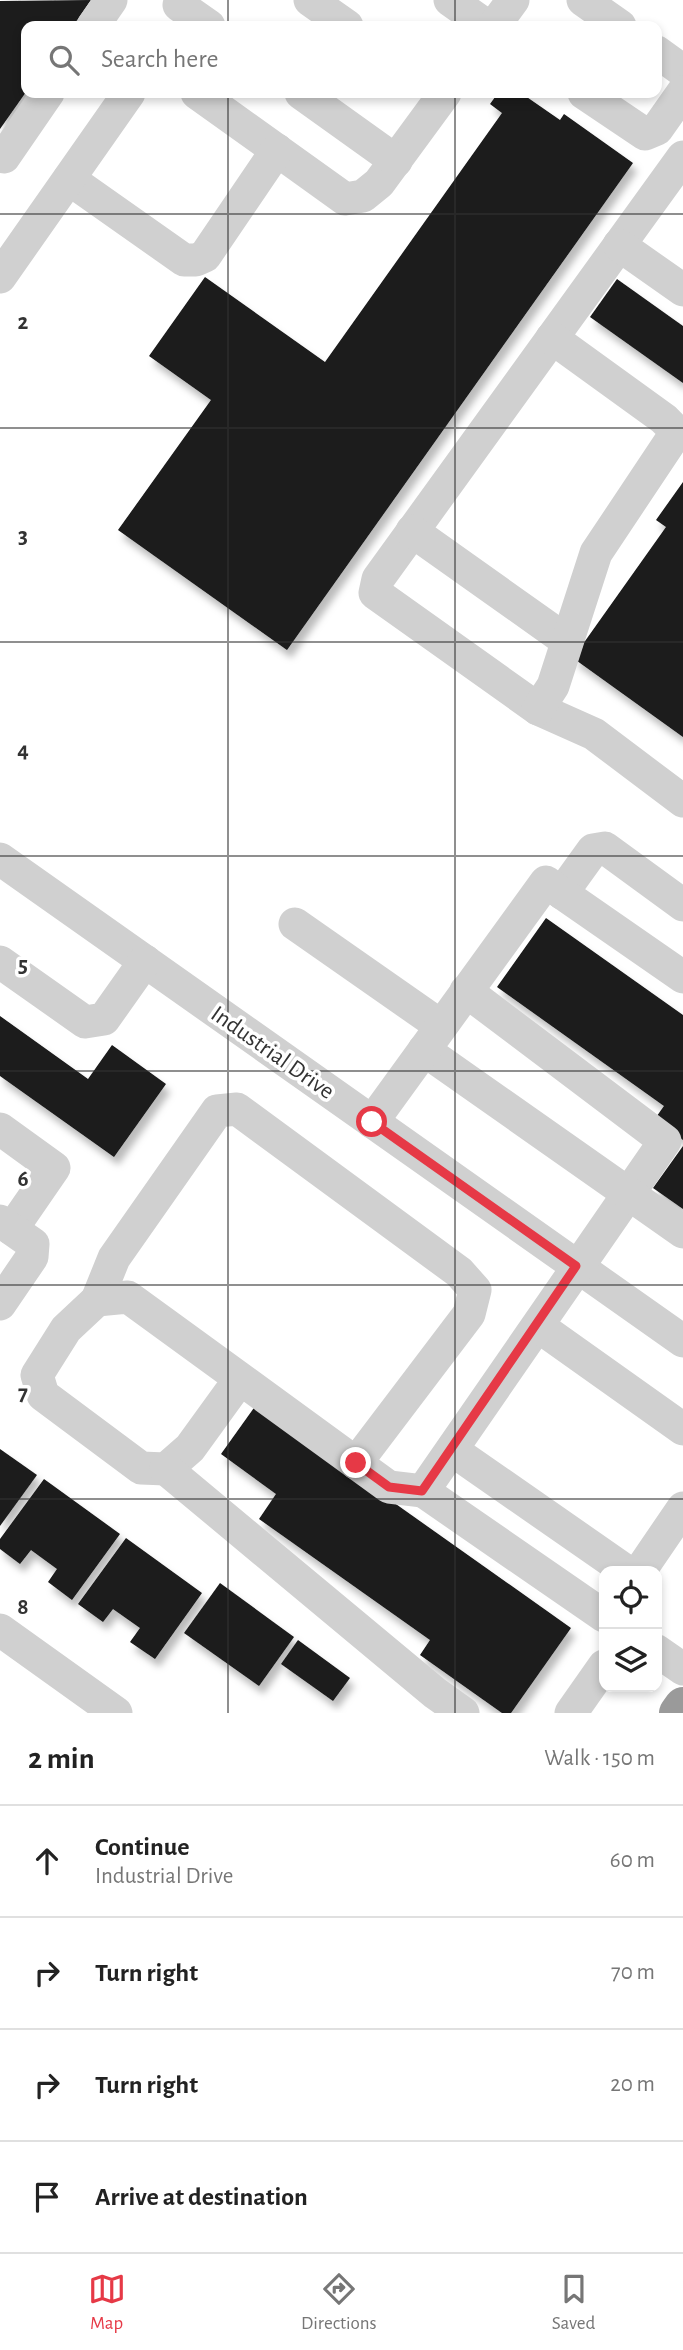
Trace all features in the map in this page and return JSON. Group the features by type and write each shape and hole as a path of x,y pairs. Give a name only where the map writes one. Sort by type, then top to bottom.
{"highway":[{"path":"678,1713 683,1706"}],"street":[{"path":"96,21 111,0"},
{"path":"310,0 340,21"},
{"path":"450,0 480,21"},
{"path":"498,21 513,0"},
{"path":"583,0 613,21"},
{"path":"177,10 199,21"},
{"path":"662,56 683,71"},
{"path":"591,98 645,134 657,129 683,92"},
{"path":"0,154 4,157 45,98"},
{"path":"0,277 126,98"},
{"path":"204,98 345,200 363,197 379,183 440,98"},
{"path":"308,98 396,161"},
{"path":"69,179 184,260 195,260 205,256 277,150"},
{"path":"679,170 619,245 412,531 378,579 374,593 538,709 594,734 683,801"},
{"path":"619,245 683,290"},
{"path":"538,709 553,686 596,553 672,439 672,427 552,338"},
{"path":"412,531 567,641"},
{"path":"562,893 593,850 605,848 683,905"},
{"name":"Industrial Drive","path":"0,859 683,1341"},
{"path":"372,1122 546,882 683,976"},
{"path":"295,924 432,1038 627,1193 683,1232"},
{"path":"0,962 85,1023 104,1020 145,961"},
{"path":"422,1491 665,1141 466,991"},
{"path":"356,1463 469,1314 475,1290 458,1272 237,1109 217,1111 114,1258 97,1300 66,1329 37,1375 43,1395 141,1468 166,1469 435,1693 463,1713"},
{"path":"0,1129 54,1168 6,1225 33,1244 32,1257 0,1304"},
{"path":"97,1300 128,1297 389,1487 422,1491 599,1613"},
{"path":"538,1326 683,1429"},
{"path":"166,1469 190,1448 240,1378"},
{"path":"452,1450 619,1566"},
{"path":"643,1566 683,1507"},
{"path":"0,1630 116,1713"},
{"path":"662,1654 683,1669"},
{"path":"571,1713 599,1673"}],"building":[{"path":"91,0 76,21 21,21 22,98 0,129 0,1"},
{"path":"494,98 528,98 560,120 564,114 633,163 287,650 118,530 211,400 149,356 205,277 325,362 502,113 490,104"},
{"path":"617,279 683,326 683,383 590,317"},
{"path":"683,482 683,737 573,658 666,527 656,520"},
{"path":"546,918 683,1015 683,1140 654,1120 664,1106 497,987"},
{"path":"0,1016 88,1079 112,1045 166,1084 114,1157 0,1076"},
{"path":"683,1146 683,1209 653,1188"},
{"path":"256,1405 571,1628 511,1713 502,1713 420,1655 430,1640 259,1519 276,1494 221,1454"},
{"path":"0,1449 37,1475 0,1526"},
{"path":"44,1479 120,1534 72,1600 48,1582 57,1569 31,1550 20,1564 0,1549 0,1539"},
{"path":"126,1538 202,1593 155,1659 130,1642 140,1628 113,1609 103,1622 78,1604"},
{"path":"220,1583 294,1637 259,1686 184,1633"},
{"path":"298,1640 350,1678 333,1701 281,1664"}],"route":[{"path":"356,1463 389,1487 422,1491 538,1326 576,1266 372,1122"}]}
